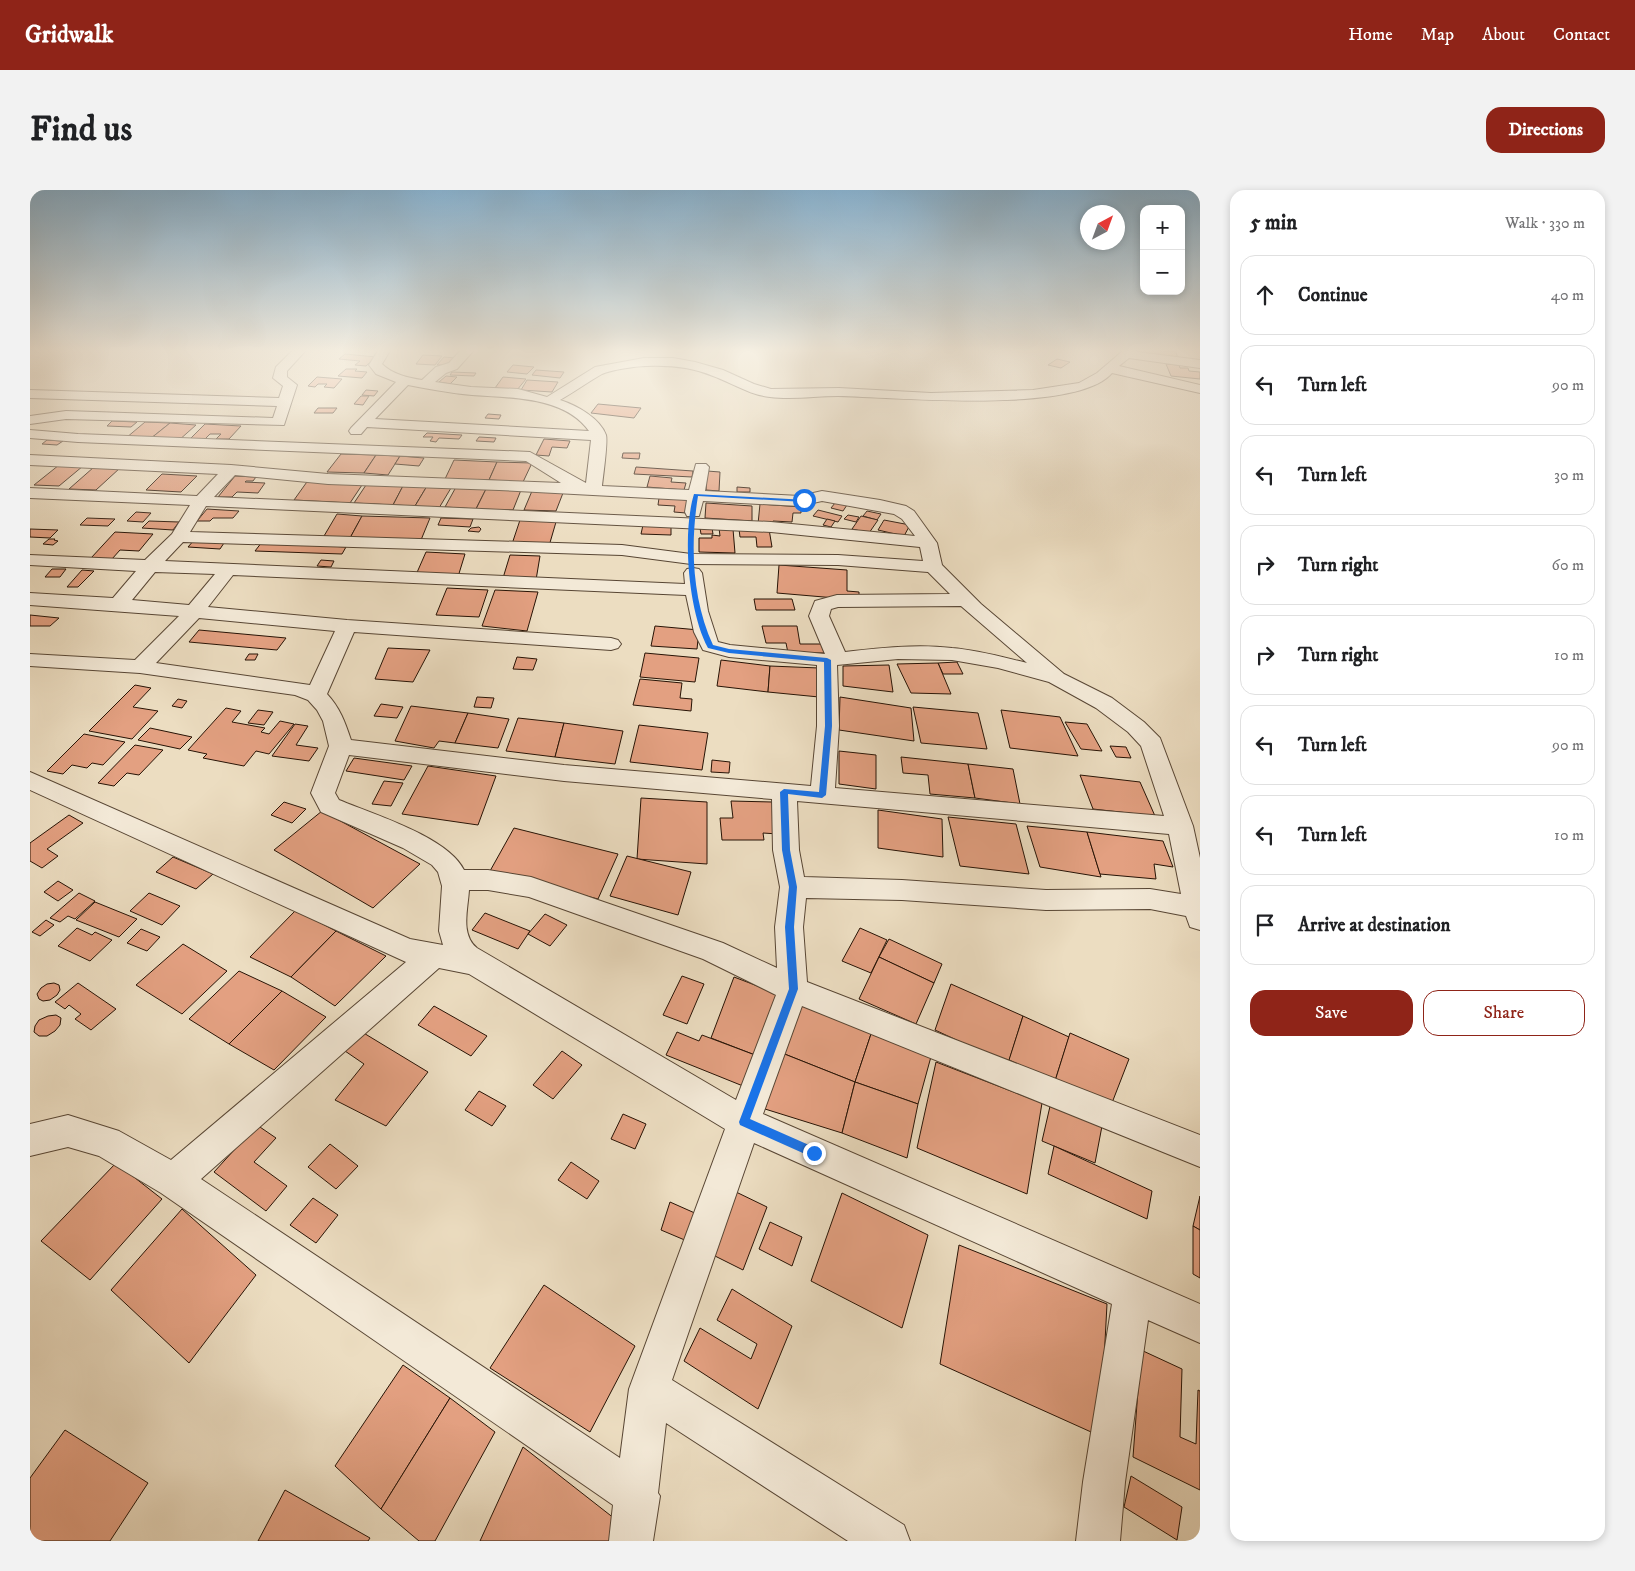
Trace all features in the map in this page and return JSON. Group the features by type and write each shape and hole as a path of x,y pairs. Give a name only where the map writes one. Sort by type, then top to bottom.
{"street":[{"path":"118,604 150,566 178,537 202,500 230,470 258,446 279,422 281,412"},
{"path":"337,450 375,412"},
{"path":"576,412 593,426 599,436 593,491"},
{"path":"30,420 72,416 279,422"},
{"path":"364,423 599,436"},
{"path":"30,434 337,450 530,457 568,481 593,491 608,500 616,509 615,518"},
{"path":"30,460 139,467 230,470 328,479 499,485 800,501 822,496 880,505 900,510 908,515 928,543 933,567 967,600 1057,678"},
{"path":"119,487 139,467"},
{"path":"701,467 692,522 691,559 694,590 705,636 710,646 729,651 833,660 912,654 968,656 1057,678 1104,703 1136,727 1152,743 1180,826 1199,913 1150,899 1046,900 902,890 793,887"},
{"path":"30,493 119,487 202,500 771,526 928,543"},
{"path":"178,537 622,550 691,559 828,560 933,567"},
{"path":"30,560 361,577 694,590"},
{"path":"140,667 194,612 229,569"},
{"path":"30,600 118,604 348,626 611,644"},
{"path":"822,795 833,660 819,616 822,605 827,603 967,600"},
{"path":"316,694 348,626"},
{"path":"30,660 140,667 299,689 316,694 327,707 334,721 341,746 323,793 330,806 431,851 449,866 455,880 453,937 462,952 476,963 744,1122 1200,1324"},
{"path":"341,746 564,773 1180,826"},
{"path":"30,780 406,950 476,963"},
{"path":"631,1541 638,1496 649,1389 793,989 789,927 793,887 786,850 784,792"},
{"path":"455,880 488,880 531,888 713,951 793,989 1200,1151"},
{"path":"173,1181 434,955"},
{"path":"30,1140 68,1131 107,1142 173,1181 638,1496"},
{"path":"1098,1541 1104,1482 1133,1293"},
{"path":"649,1389 888,1541"}],"building":[{"path":"315,412 334,412 333,413"},
{"path":"592,412 638,412 634,418"},
{"path":"488,414 501,415 499,419 485,418"},
{"path":"112,421 137,422 131,427 107,426"},
{"path":"145,422 170,423 150,439 126,438"},
{"path":"170,423 196,425 178,441 150,439"},
{"path":"205,424 241,426 229,439 216,439 221,434 210,434 203,441 189,440"},
{"path":"427,433 462,435 459,439 439,438 436,442 430,441 433,437 423,437"},
{"path":"479,437 496,438 494,442 476,441"},
{"path":"544,439 570,441 567,448 552,447 549,456 536,455"},
{"path":"47,440 63,441 57,445 42,444"},
{"path":"623,453 640,453 639,459 622,458"},
{"path":"341,454 376,455 364,473 327,472"},
{"path":"376,455 400,456 388,475 364,473"},
{"path":"400,456 424,458 419,466 395,464"},
{"path":"454,460 497,462 489,480 445,479"},
{"path":"497,462 532,463 523,482 489,480"},
{"path":"59,465 83,466 59,486 34,485"},
{"path":"94,467 120,468 96,490 69,489"},
{"path":"636,467 693,471 692,477 634,474"},
{"path":"707,471 720,472 719,491 706,490"},
{"path":"162,474 197,476 181,492 146,490"},
{"path":"235,476 256,477 253,481 245,482 265,483 258,493 237,492 232,497 218,497"},
{"path":"650,476 672,478 671,482 686,483 684,490 647,487"},
{"path":"309,479 364,482 350,503 294,500"},
{"path":"368,482 404,484 393,505 354,503"},
{"path":"404,484 427,486 415,506 393,505"},
{"path":"427,486 451,488 439,508 415,506"},
{"path":"456,487 486,489 476,509 445,507"},
{"path":"737,487 750,488 750,492 737,492"},
{"path":"486,489 521,490 513,510 476,509"},
{"path":"532,491 563,493 556,511 524,510"},
{"path":"659,498 689,500 686,513 674,512 675,506 658,505"},
{"path":"706,503 752,506 752,521 705,518"},
{"path":"835,503 847,505 843,511 831,508"},
{"path":"760,504 801,507 801,513 793,513 792,522 773,521 772,525 758,524"},
{"path":"207,509 239,511 233,518 213,518 210,521 197,521"},
{"path":"818,510 842,516 838,522 813,516"},
{"path":"867,511 881,514 877,520 863,516"},
{"path":"136,512 151,513 143,522 127,521"},
{"path":"337,514 362,516 350,538 324,536"},
{"path":"848,515 859,517 856,522 844,519"},
{"path":"362,516 430,518 421,540 350,538"},
{"path":"861,516 878,520 869,533 852,529"},
{"path":"87,518 115,519 108,526 80,525"},
{"path":"441,518 473,519 470,527 438,525"},
{"path":"827,519 835,521 831,527 823,525"},
{"path":"520,520 556,522 549,546 512,544"},
{"path":"884,520 910,525 904,536 878,530"},
{"path":"149,521 179,522 173,530 142,528"},
{"path":"643,525 671,526 671,535 641,534"},
{"path":"479,527 481,529 479,532 468,531 471,528"},
{"path":"700,528 712,528 713,534 701,534"},
{"path":"719,528 733,529 735,553 699,552 699,538 712,538 712,535 720,536"},
{"path":"30,529 58,530 50,538 30,537"},
{"path":"739,529 769,529 772,547 757,547 756,537 740,537"},
{"path":"115,532 153,534 139,551 120,550 112,559 91,558"},
{"path":"49,539 58,541 53,545 43,544"},
{"path":"195,539 226,540 220,549 188,547"},
{"path":"262,542 346,547 342,554 255,551"},
{"path":"426,552 465,554 457,580 415,577"},
{"path":"510,555 540,556 536,580 503,578"},
{"path":"321,560 334,561 331,567 317,566"},
{"path":"779,565 847,570 847,591 859,592 859,600 777,593"},
{"path":"52,569 66,569 60,577 45,577"},
{"path":"82,570 94,571 78,587 67,587"},
{"path":"447,588 488,590 479,617 436,615"},
{"path":"495,590 538,592 527,631 482,626"},
{"path":"754,599 792,599 795,610 756,610"},
{"path":"30,615 59,618 50,626 30,626"},
{"path":"655,626 699,630 697,649 651,646"},
{"path":"762,626 797,626 800,644 822,644 824,653 788,653 786,643 766,643"},
{"path":"199,630 286,638 277,650 189,642"},
{"path":"388,648 430,650 413,682 375,679"},
{"path":"645,653 699,658 695,682 640,677"},
{"path":"249,654 258,654 255,660 245,660"},
{"path":"517,657 537,659 533,670 513,669"},
{"path":"721,660 770,666 768,692 717,686"},
{"path":"957,662 963,674 943,674 938,663"},
{"path":"938,663 951,694 911,693 897,664"},
{"path":"889,665 893,692 843,686 843,666"},
{"path":"770,666 819,668 819,697 768,692"},
{"path":"640,679 682,683 680,698 692,699 691,711 633,705"},
{"path":"135,685 151,688 133,707 158,711 132,739 89,731"},
{"path":"477,697 494,698 491,708 474,707"},
{"path":"840,697 911,708 914,741 839,730"},
{"path":"178,699 187,701 182,708 172,706"},
{"path":"381,704 403,707 397,718 374,716"},
{"path":"411,706 468,713 455,743 439,741 434,748 395,741"},
{"path":"913,707 978,713 987,749 921,743"},
{"path":"226,708 241,711 232,722 265,728 261,732 269,734 280,721 294,724 269,754 256,751 244,766 203,758 207,754 188,750"},
{"path":"258,710 273,712 264,725 248,723"},
{"path":"1001,710 1060,717 1078,756 1010,748"},
{"path":"468,713 509,719 498,748 455,743"},
{"path":"518,718 564,723 555,757 506,751"},
{"path":"1065,722 1087,724 1102,751 1081,749"},
{"path":"564,723 623,731 615,764 555,757"},
{"path":"295,724 308,726 296,745 318,748 309,761 272,756"},
{"path":"639,725 708,733 702,770 630,762"},
{"path":"150,728 192,737 180,749 138,740"},
{"path":"84,734 125,742 103,765 92,763 87,768 72,765 63,774 47,771"},
{"path":"135,745 163,750 139,775 127,773 114,786 98,783"},
{"path":"1110,746 1126,747 1131,758 1116,757"},
{"path":"839,751 876,755 876,789 839,784"},
{"path":"901,757 968,764 975,798 930,794 928,775 903,773"},
{"path":"354,758 412,766 404,780 346,771"},
{"path":"712,760 730,762 729,773 711,772"},
{"path":"968,764 1013,769 1020,804 975,798"},
{"path":"428,766 496,776 478,825 402,814"},
{"path":"1080,775 1140,782 1155,816 1093,809"},
{"path":"384,781 403,783 391,806 372,804"},
{"path":"641,798 707,802 707,864 637,859"},
{"path":"731,801 772,802 778,834 763,833 764,840 722,840 720,818 733,818"},
{"path":"284,802 306,809 292,823 271,815"},
{"path":"878,810 942,819 943,857 878,848"},
{"path":"322,811 420,864 373,908 274,850"},
{"path":"69,815 83,823 47,849 58,856 42,868 30,861 30,843"},
{"path":"948,817 1016,824 1029,874 960,866"},
{"path":"1027,826 1087,832 1101,877 1040,867"},
{"path":"514,828 618,854 598,899 490,871"},
{"path":"1087,832 1163,841 1173,867 1154,864 1156,879 1100,874"},
{"path":"627,856 691,872 678,915 610,896"},
{"path":"173,857 213,874 196,889 156,872"},
{"path":"58,881 73,890 58,901 44,892"},
{"path":"79,893 95,901 75,919 68,916 60,922 50,918"},
{"path":"149,893 180,906 162,925 130,911"},
{"path":"95,902 137,919 119,937 76,920"},
{"path":"296,910 336,931 291,977 250,957"},
{"path":"485,913 530,931 518,949 472,930"},
{"path":"545,914 567,925 550,946 528,934"},
{"path":"46,920 54,925 40,936 32,932"},
{"path":"77,928 92,935 95,932 112,940 90,961 58,946"},
{"path":"860,928 887,940 871,973 842,961"},
{"path":"141,929 160,937 147,951 127,943"},
{"path":"336,931 386,956 335,1006 291,977"},
{"path":"889,939 942,964 934,983 879,957"},
{"path":"183,944 227,971 182,1014 136,985"},
{"path":"879,957 934,983 916,1024 859,999"},
{"path":"239,971 282,991 229,1044 189,1019"},
{"path":"682,976 704,984 687,1024 663,1015"},
{"path":"734,977 781,995 755,1055 711,1038"},
{"path":"54,983 59,985 60,990 57,995 50,1000 43,1001 39,999 37,994 41,988 47,984"},
{"path":"78,983 116,1009 91,1030 75,1019 81,1014 69,1005 65,1009 55,1002"},
{"path":"951,984 1023,1016 1008,1064 935,1030"},
{"path":"282,991 326,1017 274,1070 229,1044"},
{"path":"803,1003 872,1031 855,1082 782,1053"},
{"path":"434,1006 487,1036 471,1056 418,1025"},
{"path":"56,1015 61,1018 60,1025 55,1031 47,1036 39,1036 34,1032 39,1020"},
{"path":"1023,1016 1069,1037 1055,1081 1009,1060"},
{"path":"872,1031 932,1053 918,1104 855,1082"},
{"path":"362,1032 428,1072 386,1126 335,1100 364,1064 345,1051"},
{"path":"677,1032 699,1041 702,1035 755,1055 743,1086 666,1055"},
{"path":"1070,1033 1129,1059 1110,1108 1055,1081"},
{"path":"562,1051 582,1065 553,1099 533,1085"},
{"path":"782,1053 855,1082 842,1133 765,1109"},
{"path":"936,1062 1042,1103 1027,1194 917,1148"},
{"path":"855,1082 918,1104 907,1158 842,1133"},
{"path":"479,1091 506,1106 492,1126 465,1110"},
{"path":"1051,1102 1102,1126 1095,1163 1042,1141"},
{"path":"623,1114 646,1124 635,1149 611,1139"},
{"path":"257,1125 276,1138 254,1162 287,1186 266,1211 214,1172"},
{"path":"330,1144 358,1166 336,1189 308,1167"},
{"path":"1054,1146 1152,1191 1147,1219 1048,1174"},
{"path":"571,1162 599,1181 587,1199 558,1180"},
{"path":"116,1163 162,1199 90,1280 41,1241"},
{"path":"734,1191 767,1207 743,1270 709,1253"},
{"path":"842,1193 928,1235 902,1328 811,1281"},
{"path":"1200,1196 1200,1230 1193,1226"},
{"path":"313,1198 338,1215 316,1243 290,1225"},
{"path":"670,1202 697,1214 687,1241 661,1230"},
{"path":"182,1209 256,1275 189,1363 111,1290"},
{"path":"770,1222 802,1237 792,1266 759,1249"},
{"path":"1193,1226 1200,1230 1200,1278 1193,1274"},
{"path":"959,1245 1107,1304 1100,1436 940,1364"},
{"path":"544,1285 635,1346 590,1432 490,1368"},
{"path":"732,1289 792,1326 758,1409 684,1361 700,1328 751,1359 757,1344 717,1320"},
{"path":"1141,1350 1182,1369 1180,1437 1196,1444 1198,1390 1200,1391 1200,1490 1133,1457"},
{"path":"403,1365 450,1398 381,1509 335,1466"},
{"path":"450,1398 495,1432 435,1541 419,1541 381,1509"},
{"path":"65,1430 148,1483 110,1541 30,1541 30,1478"},
{"path":"523,1447 624,1526 618,1541 480,1541"},
{"path":"1131,1476 1182,1507 1177,1540 1124,1507"},
{"path":"285,1490 370,1538 368,1541 258,1541"}],"route":[{"path":"804,500 696,495 690,550 694,590 705,636 710,646 729,651 827,660 828,726 822,795 784,792 786,850 793,887 789,927 793,989 744,1122 814,1153"}]}
